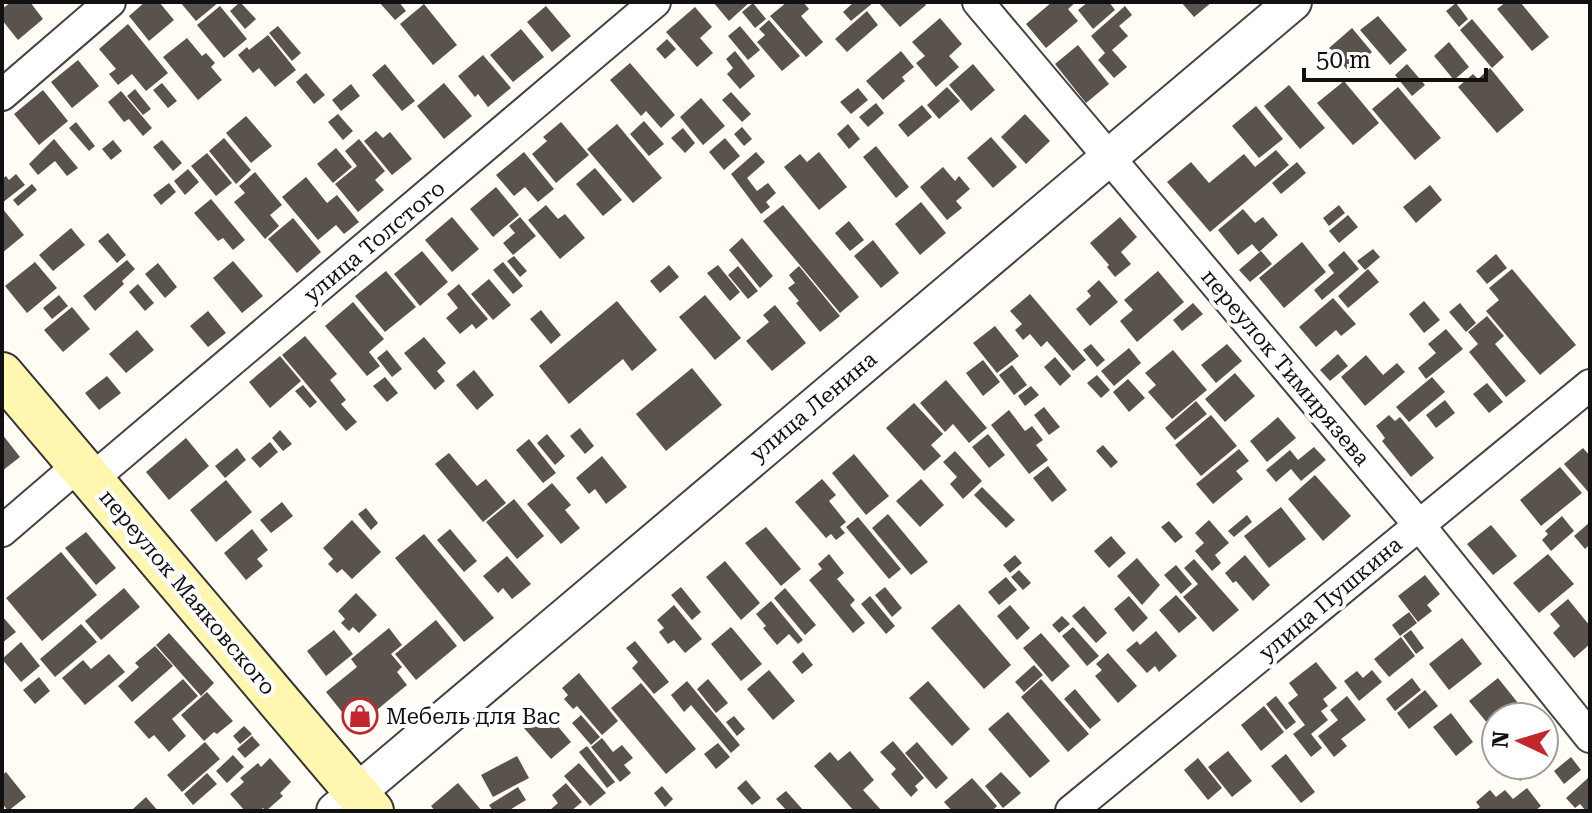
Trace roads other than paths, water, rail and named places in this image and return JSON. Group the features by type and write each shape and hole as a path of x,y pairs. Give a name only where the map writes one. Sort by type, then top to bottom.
{"main road":[{"name":"переулок Маяковского","path":"2,374 86,472 355,805"}],"street":[{"path":"2,95 110,2"},
{"name":"улица Толстого","path":"2,531 86,472 655,2"},
{"name":"переулок Тимирязева","path":"978,2 1419,525 1590,737"},
{"name":"улица Ленина","path":"355,805 1108,156 1293,2"},
{"name":"улица Пушкина","path":"1071,811 1590,385"}],"place":[{"name":"Мебель для Вас","path":"360,716"}]}
